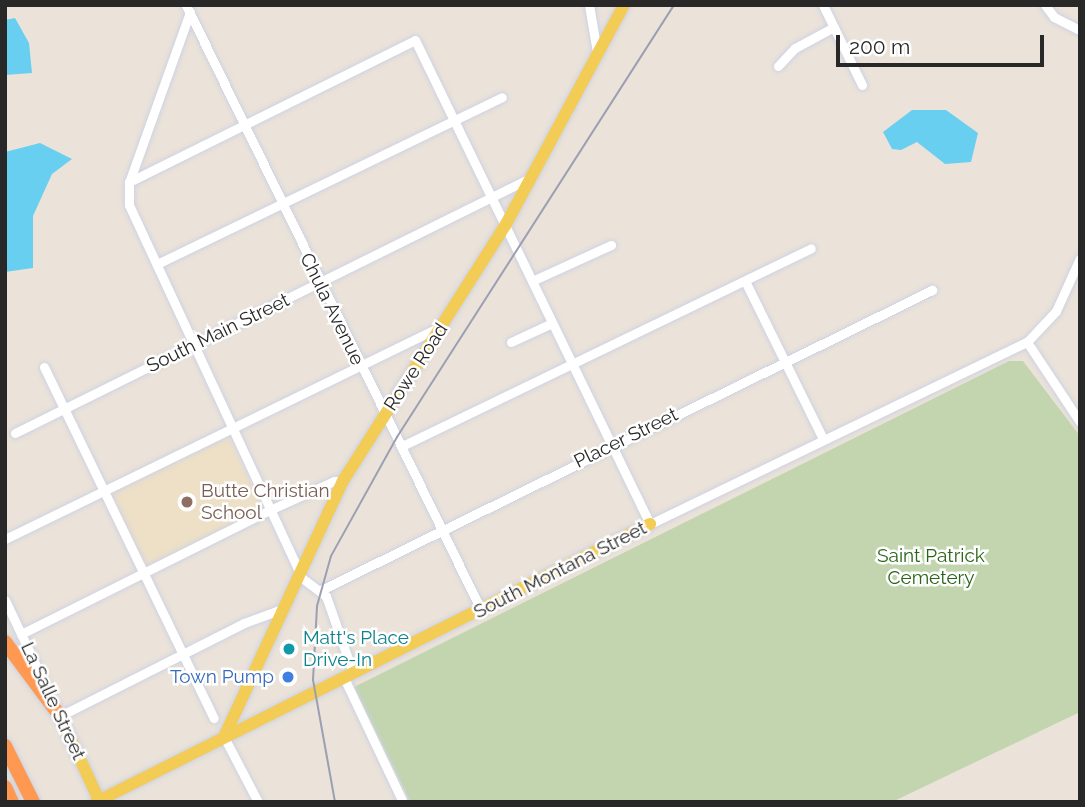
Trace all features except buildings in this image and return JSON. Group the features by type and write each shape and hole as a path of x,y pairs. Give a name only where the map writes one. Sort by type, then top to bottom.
{"highway":[{"path":"5,642 60,716"},
{"path":"5,746 32,801"},
{"path":"5,787 12,802"}],"main road":[{"name":"Rowe Road","path":"224,737 343,481 444,325 534,177 597,52 624,5"},
{"name":"South Montana Street","path":"98,801 650,524"},
{"name":"La Salle Street","path":"60,716 98,801"}],"street":[{"path":"589,5 597,52"},
{"path":"823,5 862,85"},
{"path":"1045,5 1054,17 1080,30"},
{"path":"188,9 129,182 129,205 235,428 299,573 321,590 348,676 404,802"},
{"name":"Chula Avenue","path":"188,9 359,366 402,446 481,610"},
{"path":"778,66 795,48 834,27"},
{"path":"129,182 415,40 650,524"},
{"path":"157,264 502,97"},
{"name":"South Main Street","path":"15,433 534,177"},
{"path":"532,281 611,245"},
{"path":"402,446 811,248"},
{"path":"1080,258 1056,311 1027,342 1080,422"},
{"path":"745,281 823,439"},
{"name":"Placer Street","path":"321,590 784,360 932,290"},
{"path":"511,342 552,323"},
{"path":"5,539 444,325"},
{"name":"South Montana Street","path":"650,524 1027,342"},
{"path":"44,367 214,718"},
{"path":"21,634 272,509 343,481"},
{"name":"La Salle Street","path":"5,600 60,716"},
{"path":"60,716 282,609"},
{"path":"224,737 258,802"}],"shaded area":[{"name":"Butte Christian School","path":"228,437 263,509 146,566 111,494"}],"green space":[{"name":"Saint Patrick Cemetery","path":"1009,361 1023,361 1080,436 1080,712 892,802 410,802 354,687"}],"water":[{"path":"15,18 29,43 32,73 5,75 5,20"},
{"path":"912,110 946,110 978,133 971,162 945,164 917,142 901,150 892,149 883,132"},
{"path":"40,143 72,159 52,174 33,216 33,268 5,272 5,152"}],"railway":[{"path":"335,802 313,680 317,606 331,556 397,437 674,5"}],"place":[{"name":"Butte Christian School","path":"187,502"},
{"name":"Matt's Place Drive-In","path":"289,649"},
{"name":"Town Pump","path":"288,677"}]}
